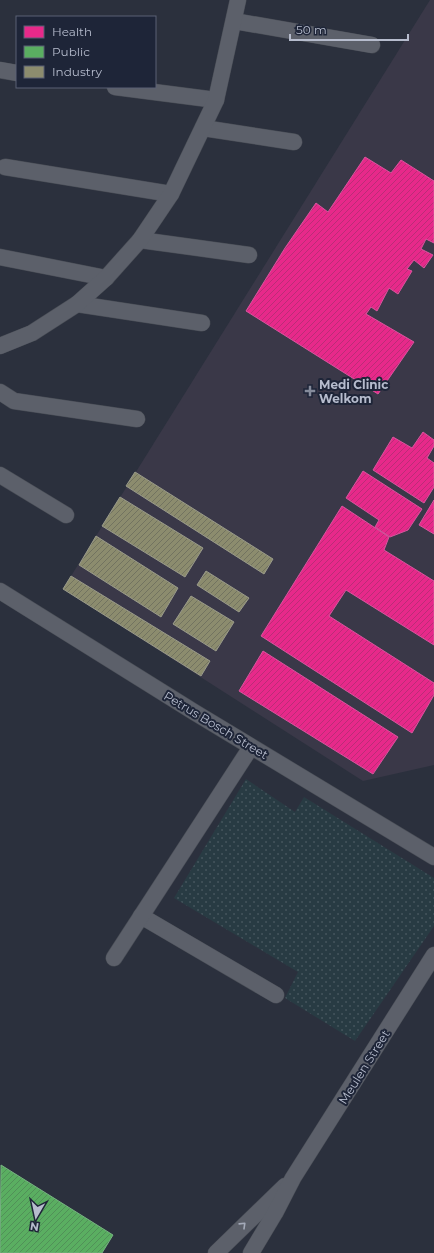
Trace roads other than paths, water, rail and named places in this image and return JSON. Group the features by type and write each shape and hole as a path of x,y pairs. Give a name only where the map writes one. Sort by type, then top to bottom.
{"street":[{"path":"0,346 32,333 77,304 106,278 140,240 171,194 216,100 238,0"},
{"path":"234,22 372,44"},
{"path":"0,70 16,73"},
{"path":"123,88 216,100"},
{"path":"203,128 294,142"},
{"path":"5,166 171,194"},
{"path":"140,240 249,256"},
{"path":"0,257 106,278"},
{"path":"77,304 202,323"},
{"path":"0,392 14,401 136,419"},
{"path":"0,475 66,515"},
{"name":"Petrus Bosch Street","path":"0,591 251,747 434,857"},
{"path":"114,958 251,747"},
{"path":"141,916 276,994"},
{"name":"Meulen Street","path":"251,1253 293,1178 434,955"},
{"name":"Meulen Street","path":"216,1253 293,1178"}],"place":[{"name":"Medi Clinic Welkom","path":"310,391"}]}
